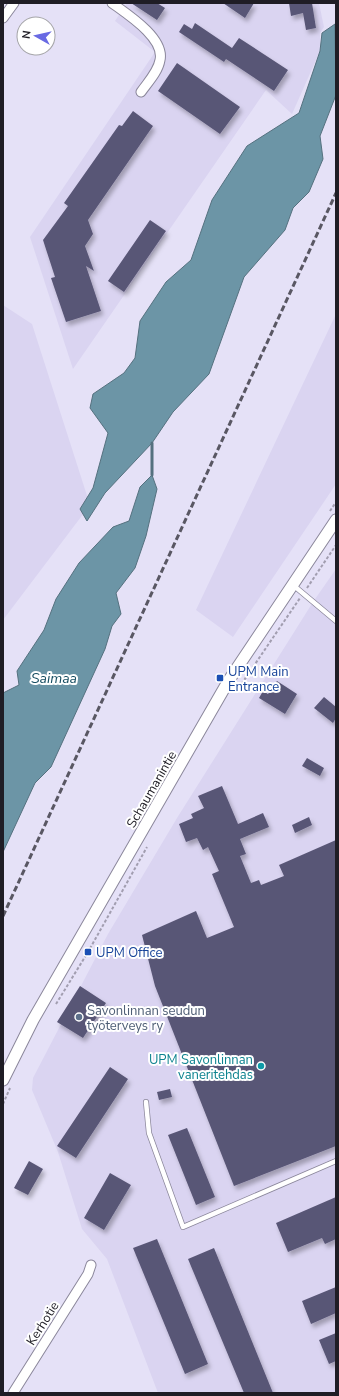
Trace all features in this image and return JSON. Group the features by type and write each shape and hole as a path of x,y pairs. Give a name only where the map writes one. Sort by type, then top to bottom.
{"street":[{"path":"3,18 14,3"},
{"path":"112,3 146,30 156,41 160,50 160,59 155,73 141,92"},
{"name":"Schaumanintie","path":"7,1082 33,1020 229,680 336,520"},
{"name":"Kerhotie","path":"13,1393 88,1274 92,1265"}],"lane":[{"path":"292,585 336,622"},
{"path":"146,1102 149,1133 183,1226 336,1161"}],"path":[{"path":"232,698 336,545"},
{"path":"54,1006 88,952 148,845"},
{"path":"3,1104 7,1082"}],"shaded area":[{"path":"127,3 319,3 324,27 320,33 320,51 292,114 266,90 73,369 30,237 155,52 115,21"},
{"path":"3,305 32,324 90,505 3,620"},
{"path":"336,314 336,484 233,637 196,610"},
{"path":"336,569 336,1393 158,1393 107,1259 82,1229 58,1152 32,1090 33,1078 108,934 177,818 313,602"}],"water":[{"path":"335,24 336,95 320,136 323,159 309,192 293,208 285,230 244,277 209,374 173,412 152,443 105,493 87,521 80,509 93,488 108,433 90,408 93,394 124,373 135,358 140,321 166,282 191,260 212,200 247,146 299,113 320,51 322,33"},
{"name":"Saimaa","path":"152,475 157,489 146,536 135,568 116,593 121,614 112,626 105,649 51,767 35,783 3,852 3,693 19,685 17,671 44,630 56,599 79,563 113,527 129,521 140,487"}],"building":[{"path":"131,3 157,3 165,8 157,20"},
{"path":"223,3 254,3 245,18"},
{"path":"289,3 312,3 316,28 306,30 303,13 291,16"},
{"path":"195,23 232,48 239,38 288,70 274,91 226,59 224,62 179,32 184,24 192,29"},
{"path":"177,63 240,107 220,134 158,91"},
{"path":"133,111 153,126 88,220 93,234 85,246 94,271 86,266 101,311 66,322 51,278 55,277 43,240 68,206 64,203 119,125 122,126"},
{"path":"150,220 166,231 124,292 108,281"},
{"path":"277,681 297,694 285,714 259,698 263,691 268,694"},
{"path":"324,697 336,707 336,718 333,723 314,708"},
{"path":"307,758 324,768 320,776 302,766"},
{"name":"UPM Savonlinnan vaneritehdas","path":"222,786 238,824 263,813 269,827 240,839 246,854 240,856 251,883 259,880 261,885 284,876 279,865 336,840 336,1146 234,1186 155,986 142,935 196,911 207,938 234,927 212,874 219,871 208,847 203,850 197,838 186,842 179,824 193,818 191,814 204,808 198,796"},
{"path":"309,817 312,825 295,833 292,825"},
{"path":"80,986 106,1003 83,1038 57,1022"},
{"path":"110,1067 128,1079 76,1158 57,1146"},
{"path":"170,1089 172,1097 159,1100 157,1092"},
{"path":"187,1128 215,1197 196,1205 168,1135"},
{"path":"29,1161 43,1169 28,1195 14,1188"},
{"path":"110,1173 131,1185 104,1230 84,1218"},
{"path":"336,1197 336,1239 325,1244 322,1238 288,1252 276,1223"},
{"path":"157,1239 208,1364 185,1374 133,1248"},
{"path":"214,1248 273,1393 244,1393 188,1259"},
{"path":"336,1287 336,1313 311,1324 302,1301"},
{"path":"336,1333 336,1361 329,1364 319,1340"}],"waterway":[{"path":"152,443 152,475"}],"railway":[{"path":"3,916 336,193"}],"place":[{"name":"UPM Main Entrance","path":"220,678"},
{"name":"UPM Office","path":"88,952"},
{"name":"Savonlinnan seudun työterveys ry","path":"79,1017"},
{"name":"UPM Savonlinnan vaneritehdas","path":"261,1066"}]}
